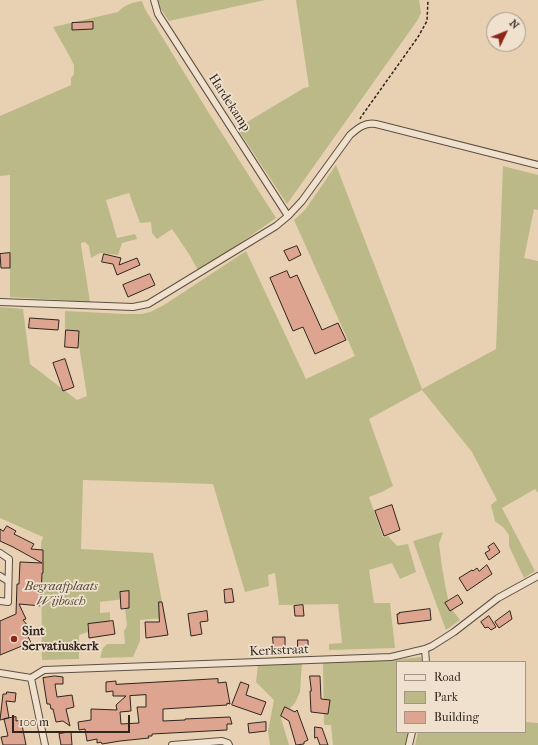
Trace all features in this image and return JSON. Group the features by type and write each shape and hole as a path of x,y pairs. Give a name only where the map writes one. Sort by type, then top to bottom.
{"street":[{"name":"Hardekamp","path":"154,0 158,14 288,216"},
{"path":"0,302 133,307 148,304 276,226 302,201 350,135 359,127 368,123 538,166"},
{"path":"0,553 9,559 8,602 0,601"},
{"path":"0,576 8,581"},
{"name":"Kerkstraat","path":"31,678 44,670 391,657 425,649 450,634 498,598 538,576"},
{"path":"425,649 426,661"},
{"path":"0,673 31,678 45,745"},
{"path":"409,745 412,733"},
{"path":"172,745 222,741 228,743 229,745"}],"path":[{"path":"359,127 361,117 427,22 428,0"}],"green space":[{"path":"155,0 265,0 169,21"},
{"path":"296,0 419,0 421,13 417,21 287,204 237,128 304,88 309,87"},
{"path":"142,1 145,9 207,110 276,218 199,272 172,229 157,239 152,233 151,222 140,223 129,193 106,200 117,238 135,234 137,239 122,243 118,255 100,253 91,258 89,246 85,242 81,243 90,302 10,297 10,175 0,176 0,116 71,85 71,78 74,74 74,65 53,27 118,12 129,4"},
{"name":"Begraafplaats Wijbosch","path":"336,165 422,389 496,349 503,166 538,175 538,210 534,209 524,258 538,261 538,493 535,489 502,508 535,571 524,578 509,546 509,535 504,528 495,521 491,505 497,500 472,452 422,390 369,419 393,486 369,497 383,537 388,536 397,546 408,544 416,572 400,579 392,563 369,570 374,603 390,603 395,648 329,650 329,644 342,643 338,604 279,605 275,573 268,575 269,586 245,592 213,484 83,480 81,549 153,553 165,618 140,620 140,641 133,657 100,658 103,648 107,644 125,644 124,631 127,626 124,599 100,602 100,613 110,612 110,621 87,626 88,632 79,635 79,659 42,660 41,543 43,537 0,518 0,307 23,309 30,364 77,400 87,396 79,346 79,333 67,332 65,328 65,311 125,314 142,314 150,312 164,305 246,251 306,379 355,356 294,220 305,210"},
{"path":"443,532 439,544 446,590 450,607 460,620 446,630 413,541"},
{"path":"421,657 422,661 396,661 396,733 408,733 406,745 333,745 331,725 324,725 323,663 394,660"},
{"path":"302,663 300,692 295,703 281,718 289,745 270,745 268,731 274,700 256,682 258,665"},
{"path":"526,722 538,723 538,745 415,745 418,733 526,733"}],"building":[{"path":"93,22 93,29 72,30 72,23"},
{"path":"297,246 301,255 289,261 284,251"},
{"path":"10,253 10,268 1,268 0,254"},
{"path":"104,254 121,258 119,265 137,258 140,265 117,275 113,264 102,262"},
{"path":"287,271 290,278 297,275 322,330 338,323 346,340 315,354 303,327 293,331 270,278"},
{"path":"150,274 155,285 128,297 123,285"},
{"path":"30,318 59,320 58,330 29,328"},
{"path":"66,330 79,331 78,348 65,347"},
{"path":"65,359 74,387 63,391 53,363"},
{"path":"392,505 400,530 384,536 375,511"},
{"path":"7,526 16,531 14,534 34,544 31,549 43,550 42,606 19,604 26,619 23,620 28,626 28,630 26,632 32,645 23,649 22,646 0,655 0,621 16,614 17,584 19,584 20,562 42,563 0,541 0,529 3,531"},
{"path":"494,543 500,552 489,560 485,553 490,550 488,547"},
{"path":"487,565 492,574 467,591 459,578 477,568 479,571"},
{"path":"232,589 234,602 225,603 224,590"},
{"path":"129,591 129,608 121,609 120,592"},
{"path":"458,595 463,603 450,611 445,603"},
{"path":"159,602 162,602 168,635 146,638 145,622 159,622"},
{"path":"303,605 304,616 295,616 294,606"},
{"path":"430,609 431,620 398,624 397,614 399,613"},
{"path":"207,611 208,621 200,622 202,634 191,636 188,614"},
{"path":"510,611 512,619 499,628 495,622"},
{"path":"489,616 496,627 491,630 488,627 485,628 481,622"},
{"path":"113,621 115,634 89,638 88,624"},
{"path":"273,637 285,637 285,650 274,650"},
{"path":"298,640 308,640 308,649 298,649"},
{"path":"55,676 63,677 63,684 55,684 57,697 72,695 74,707 66,709 70,726 63,721 56,722 53,709 51,709 50,704 47,704 43,678"},
{"path":"310,676 320,676 321,699 330,700 328,714 311,712"},
{"path":"218,679 218,683 226,682 230,704 227,703 227,705 163,709 163,721 230,717 232,724 227,724 227,730 152,734 152,736 148,736 149,738 102,744 101,742 97,743 97,739 87,741 85,729 79,730 78,722 91,720 91,709 117,710 116,705 126,696 113,696 113,691 106,692 106,682 116,681 116,684","holes":["146,695 146,707 137,707 139,723 121,724 120,712 131,711 130,696"]},
{"path":"241,682 249,685 246,695 266,702 261,715 232,705"},
{"path":"7,692 16,693 15,702 6,701 9,718 0,720 3,694 6,694"},
{"path":"285,707 295,712 297,710 308,740 304,742 304,744 296,745 289,721 281,716"},
{"path":"16,717 16,721 21,720 26,745 3,745 1,737 8,736 4,719"},
{"path":"266,722 266,731 249,733 248,724"},
{"path":"315,727 322,728 328,745 320,745 317,737 315,738"},
{"path":"71,732 72,745 61,745 59,734"}],"place":[{"name":"Sint Servatiuskerk","path":"14,639"}]}
